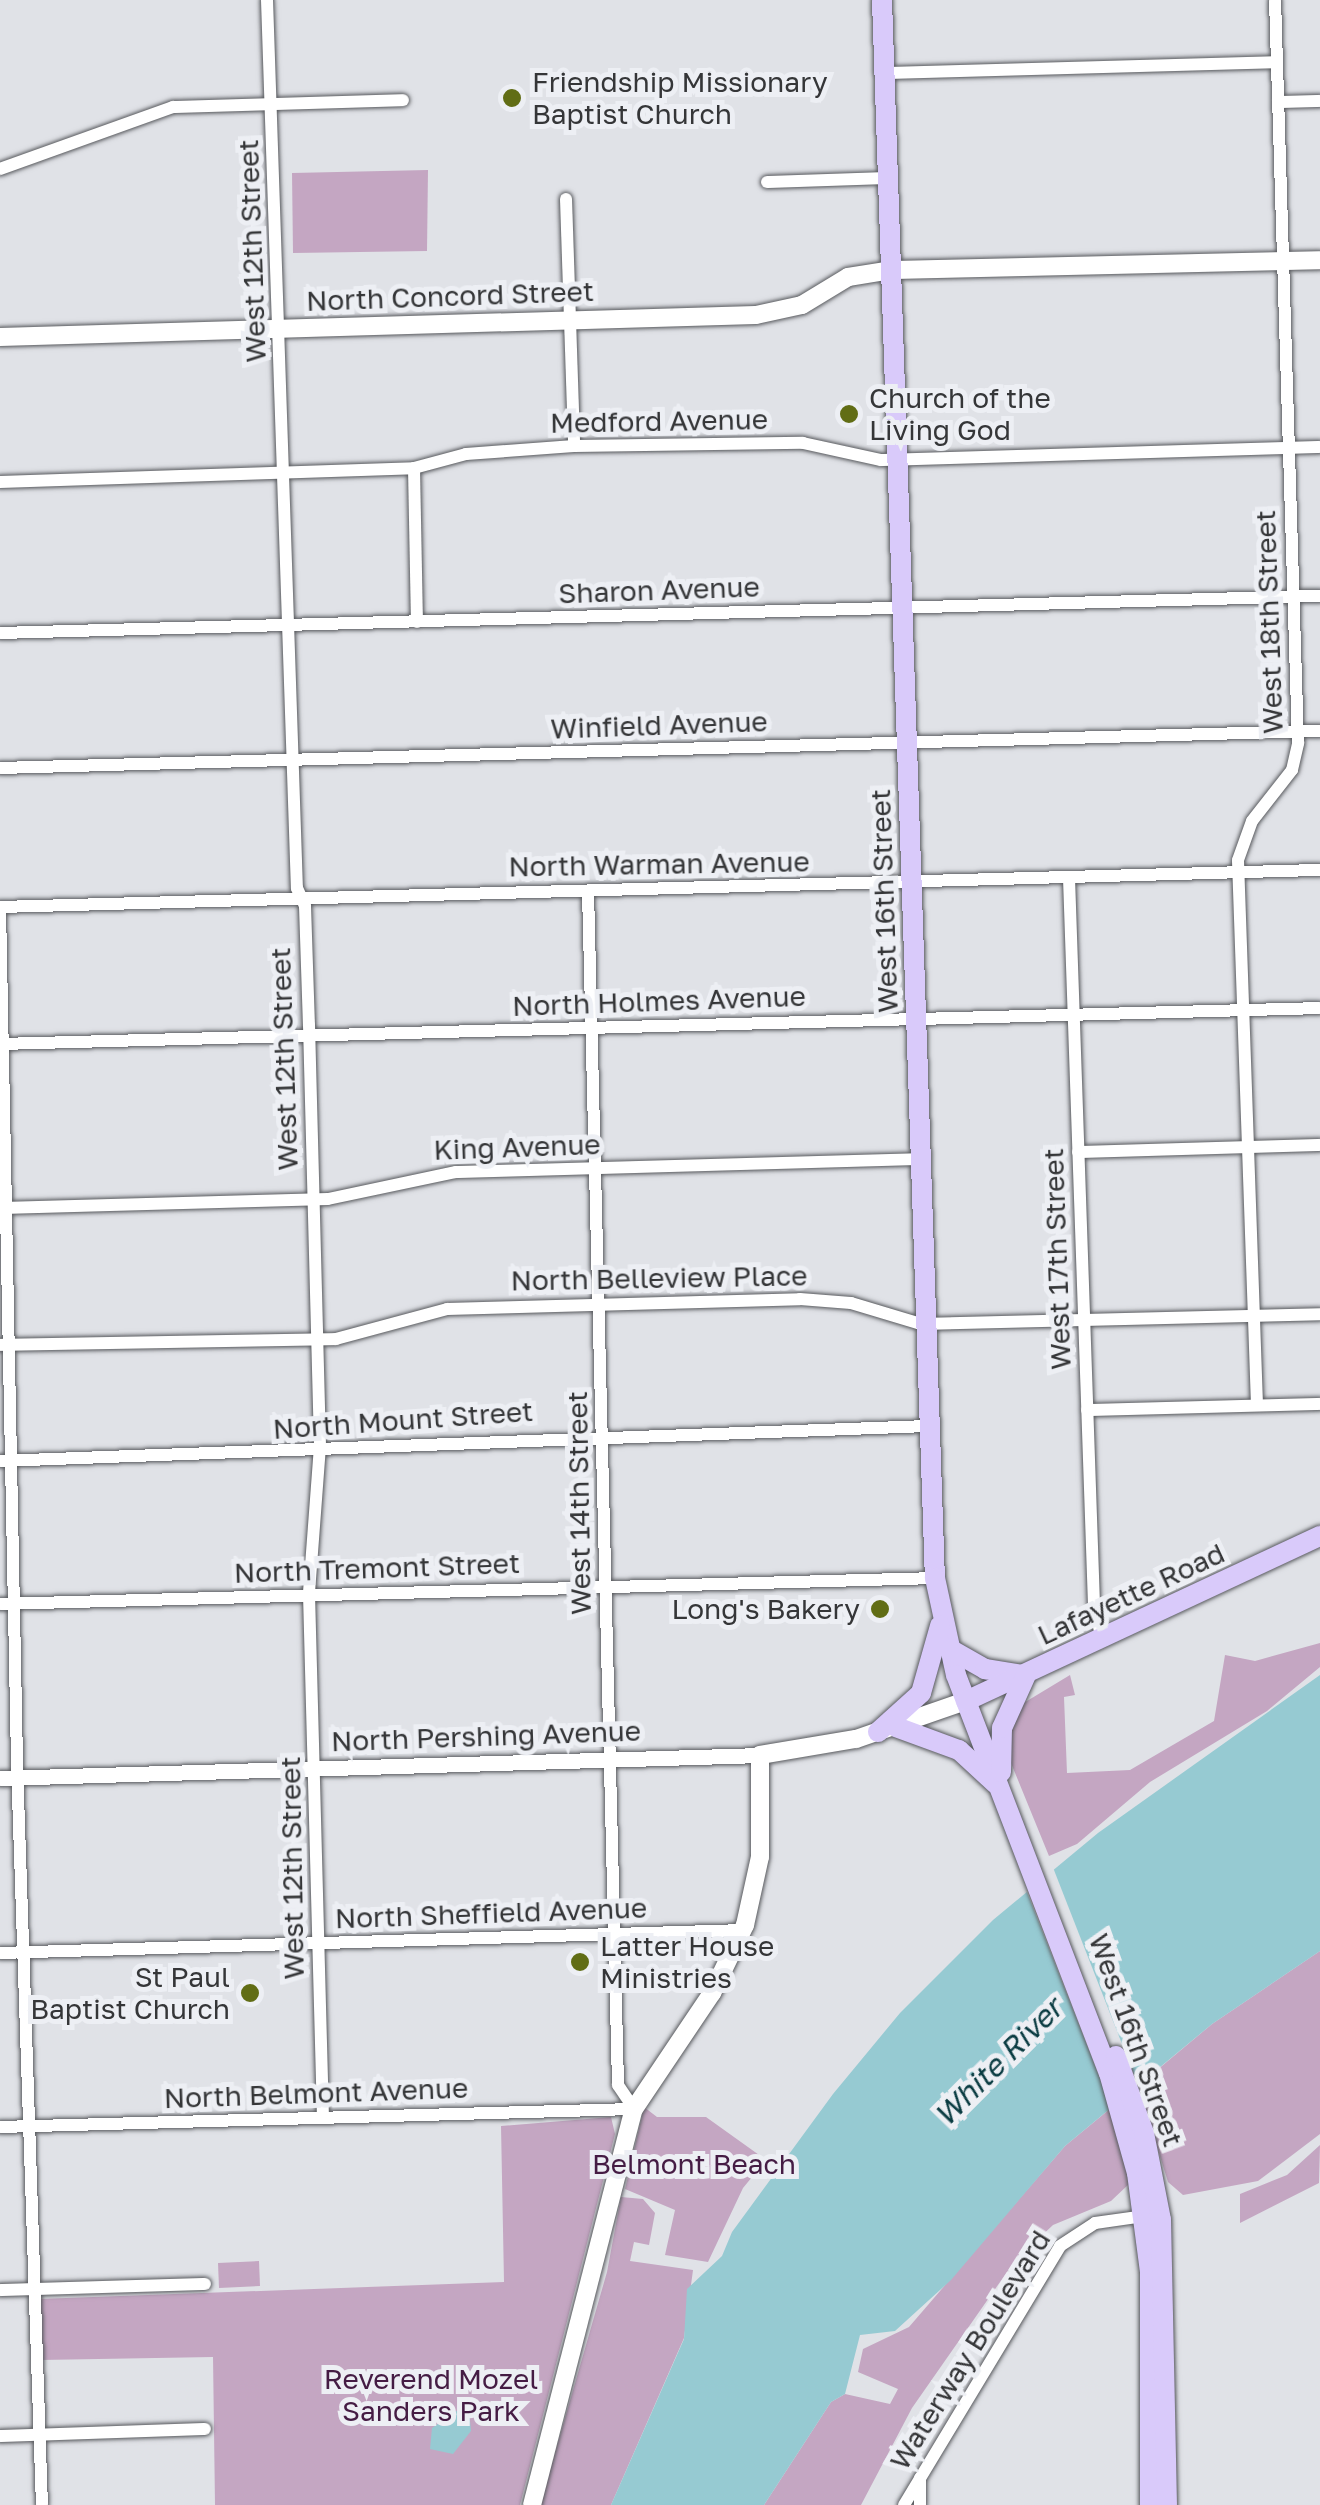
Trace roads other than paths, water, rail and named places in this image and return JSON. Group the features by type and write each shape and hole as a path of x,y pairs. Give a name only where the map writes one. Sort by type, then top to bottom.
{"main road":[{"name":"West 16th Street","path":"882,0 935,1578 948,1648 966,1701 1136,2135 1166,2271 1167,2505"},
{"name":"North Concord Street","path":"0,337 776,313 848,278 892,270 1320,260"},
{"name":"Lafayette Road","path":"966,1701 1320,1536"},
{"path":"941,1619 921,1693 887,1730 959,1750 1002,1789"},
{"path":"948,1648 985,1670 1026,1675 1002,1728 1002,1789"},
{"name":"North Pershing Avenue","path":"760,1755 887,1730 966,1701"},
{"path":"532,2505 634,2109 712,1993 743,1930 760,1857 760,1755"},
{"name":"West 16th Street","path":"1136,2135 1144,2216 1150,2505"}],"street":[{"name":"West 12th Street","path":"266,0 293,760 309,1036 319,1452 309,1594 323,2118"},
{"name":"West 18th Street","path":"1257,1405 1240,872 1245,833 1292,770 1298,732 1275,0"},
{"path":"885,72 1277,62"},
{"path":"0,168 164,109 403,100"},
{"path":"1278,102 1320,101"},
{"path":"767,182 888,178"},
{"path":"566,198 574,446"},
{"name":"Medford Avenue","path":"0,482 414,468 466,454 574,446 803,443 898,459 1320,447"},
{"path":"414,468 417,622"},
{"name":"Sharon Avenue","path":"0,634 1320,596"},
{"name":"Winfield Avenue","path":"0,768 1320,731"},
{"name":"North Warman Avenue","path":"0,907 1320,870"},
{"name":"West 17th Street","path":"1069,878 1094,1604 1102,1638"},
{"name":"West 14th Street","path":"588,891 618,2085 634,2109"},
{"path":"0,907 7,1604 18,1778 42,2505"},
{"name":"North Holmes Avenue","path":"2,1044 1320,1008"},
{"path":"1078,1152 1320,1145"},
{"name":"King Avenue","path":"4,1208 313,1199 442,1173 920,1159"},
{"name":"North Belleview Place","path":"5,1346 317,1340 356,1336 437,1310 819,1299 926,1324 1320,1314"},
{"path":"1087,1410 1320,1404"},
{"name":"North Mount Street","path":"6,1461 319,1452 441,1440 929,1426"},
{"name":"North Tremont Street","path":"7,1604 935,1578"},
{"name":"North Pershing Avenue","path":"0,1778 760,1755"},
{"name":"North Sheffield Avenue","path":"0,1953 743,1930"},
{"name":"North Belmont Avenue","path":"0,2127 634,2109"},
{"name":"Waterway Boulevard","path":"904,2505 1063,2243 1095,2223 1144,2216"},
{"path":"0,2290 206,2284"},
{"path":"0,2436 205,2429"},
{"path":"920,2474 920,2505"}],"water":[{"name":"White River","path":"1320,1675 1320,1951 1212,2024 1065,2146 951,2280 895,2331 860,2335 845,2394 831,2402 764,2505 611,2505 684,2339 687,2289 722,2256 732,2232 833,2094 900,2013 993,1920 1098,1833"},
{"path":"458,2410 469,2411 471,2431 453,2454 430,2449 432,2428"}],"place":[{"name":"Friendship Missionary Baptist Church","path":"512,98"},
{"name":"Church of the Living God","path":"849,414"},
{"name":"Long's Bakery","path":"880,1609"},
{"name":"Latter House Ministries","path":"580,1962"},
{"name":"St Paul Baptist Church","path":"250,1993"}],"park label":[{"name":"Belmont Beach","path":"694,2164"},
{"name":"Reverend Mozel Sanders Park","path":"431,2395"}]}
